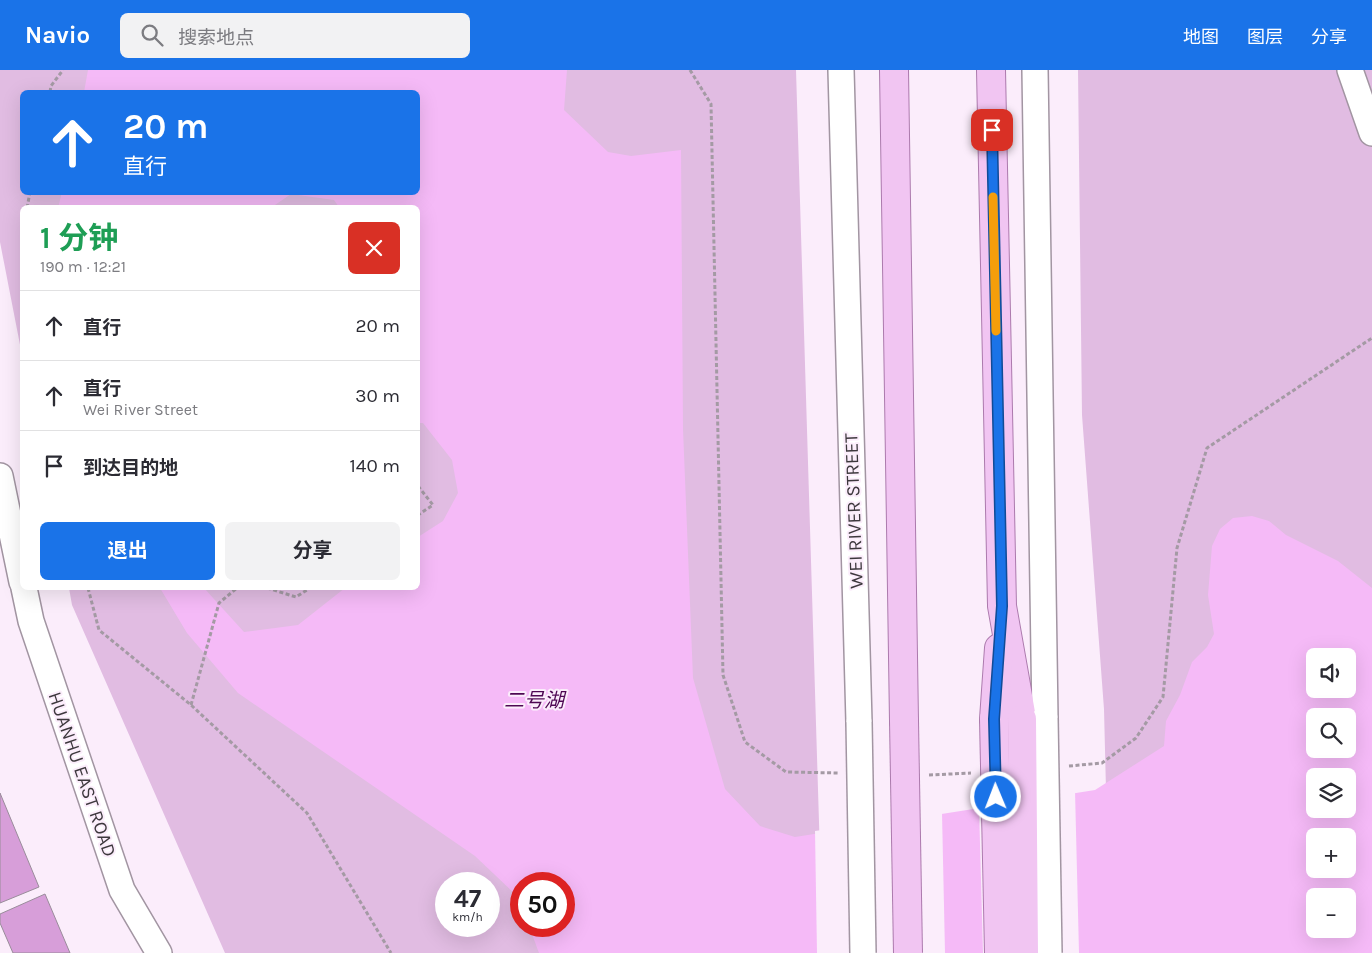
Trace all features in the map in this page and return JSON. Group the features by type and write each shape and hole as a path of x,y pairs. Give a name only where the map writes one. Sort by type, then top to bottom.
{"main road":[{"path":"894,70 908,953"},
{"path":"991,70 1002,606 994,719 999,953"},
{"path":"1002,606 1034,718 1024,953"}],"street":[{"name":"WEI RIVER STREET","path":"841,70 859,722 863,953"},
{"path":"1035,70 1034,718 1049,953"},
{"path":"1350,70 1372,133"},
{"path":"0,476 20,572"},
{"name":"HUANHU EAST ROAD","path":"24,590 31,621 122,890 159,953"}],"path":[{"path":"51,90 63,70"},
{"path":"690,70 711,104 723,675 745,742 786,772 844,773"},
{"path":"1064,766 1102,763 1136,738 1163,697 1177,548 1207,448 1372,338"},
{"path":"420,489 433,505 420,515"},
{"path":"89,590 99,630 190,705 307,813 391,953"},
{"path":"190,705 219,603 235,590"},
{"path":"273,590 296,597 307,590"},
{"path":"920,775 978,772"}],"shaded area":[{"path":"0,70 796,70 823,953 225,953 72,605 69,590 420,590 420,205 20,205 20,345 0,242"},
{"path":"1078,70 1372,70 1372,953 1110,953 1104,709 1082,415"}],"water":[{"name":"二号湖","path":"88,70 567,70 564,110 608,152 631,156 681,150 683,429 693,678 725,789 760,826 795,837 1095,790 1164,746 1166,721 1180,695 1192,662 1207,647 1214,634 1208,595 1212,546 1220,529 1233,518 1252,516 1269,521 1286,535 1338,561 1372,588 1372,953 539,953 533,937 575,937 575,872 510,872 510,889 500,880 500,872 492,872 475,856 238,693 187,633 161,590 206,590 244,632 298,625 342,590 420,590 420,536 443,521 458,493 452,460 423,423 420,423 420,205 338,205 334,200 298,195 420,195 420,90 84,90"},
{"name":"二号湖","path":"61,195 290,195 275,205 59,205"}],"pier":[{"path":"1075,791 1079,953 983,953 979,807"},
{"path":"942,813 945,953 817,953 815,831"}],"building":[{"path":"0,793 39,887 0,903"},
{"path":"45,894 70,953 13,953 0,923 0,914"}],"slow traffic":[{"path":"993,197 996,331"}],"route":[{"path":"992,130 1002,606 994,719 996,797"}]}
